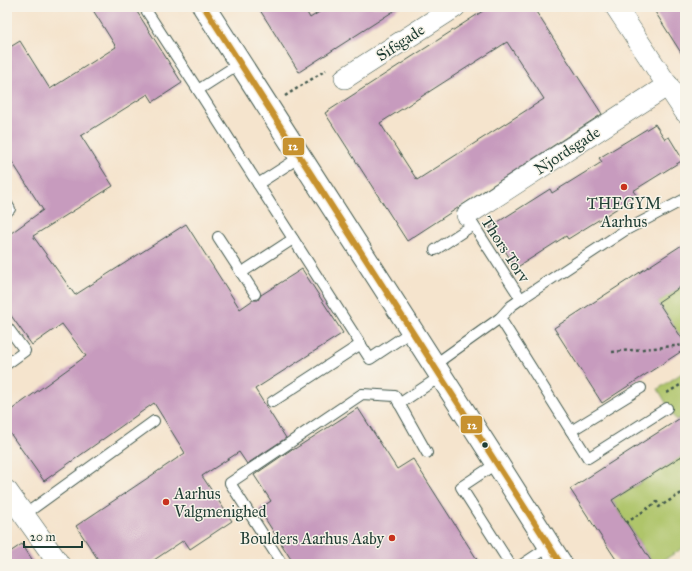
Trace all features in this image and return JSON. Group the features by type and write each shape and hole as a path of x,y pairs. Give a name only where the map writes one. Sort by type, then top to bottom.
{"street":[{"path":"204,7 438,370 555,555"},
{"name":"Sifsgade","path":"345,78 455,7"},
{"path":"616,7 685,112"},
{"name":"Njordsgade","path":"470,220 668,86"},
{"path":"7,491 59,564"}],"lane":[{"path":"144,7 370,359 412,331"},
{"path":"198,90 240,63"},
{"path":"258,184 300,157"},
{"path":"399,404 500,318 511,306 624,231 685,199"},
{"path":"7,204 10,209 7,211"},
{"path":"435,250 470,220"},
{"name":"Thors Torv","path":"470,220 521,299"},
{"path":"218,237 255,294"},
{"path":"242,273 293,239"},
{"path":"500,318 588,458 667,408"},
{"path":"7,364 25,352 8,328"},
{"path":"272,402 361,344"},
{"path":"571,431 641,388"},
{"path":"282,564 230,483 362,394 395,396 427,453"},
{"path":"24,515 154,421"},
{"path":"497,463 461,487 510,564"},
{"path":"523,564 555,555"}],"path":[{"path":"268,106 336,64 345,78"},
{"path":"612,352 685,345"},
{"path":"682,456 685,460"},
{"path":"626,522 657,502 659,507 685,491"}],"green space":[{"path":"685,284 685,332 680,336 658,302"},
{"path":"685,371 685,415 676,420 658,389"},
{"path":"685,454 685,547 662,561 663,564 653,564 611,498 618,494 620,496"}],"building":[{"path":"91,7 134,7 182,83 153,102 148,94 81,136 113,186 33,236 75,295 186,224 240,309 253,300 258,300 261,295 302,269 343,333 255,389 286,438 247,464 239,452 202,476 232,521 190,549 184,540 148,564 101,564 76,526 185,453 154,403 44,481 7,429 7,413 86,356 62,324 32,345 7,310 7,236 43,210 7,154 7,49 20,41 50,89 116,47"},
{"path":"258,7 304,7 310,18 327,7 400,7 299,72"},
{"path":"489,7 533,7 602,114 407,241 325,113","holes":["507,42 544,99 417,180 380,123"]},
{"path":"652,7 685,7 685,59"},
{"path":"655,124 665,139 669,137 683,160 633,191 637,196 568,239 566,236 516,268 490,227 550,189 552,193 602,162 599,158"},
{"path":"685,243 685,284 658,302 685,343 685,349 602,403 554,328"},
{"path":"358,408 397,469 413,459 480,564 294,564 259,509 271,501 254,475 292,449 293,450"},
{"path":"685,415 685,454 612,500 653,564 619,564 570,489"},
{"path":"22,544 35,564 7,564 7,554"}],"transit line":[{"name":"12","path":"204,7 561,564"}],"place":[{"name":"THEGYM Aarhus","path":"624,187"},
{"name":"Aarhus Valgmenighed","path":"166,502"},
{"name":"Boulders Aarhus Aaby","path":"392,538"}]}
